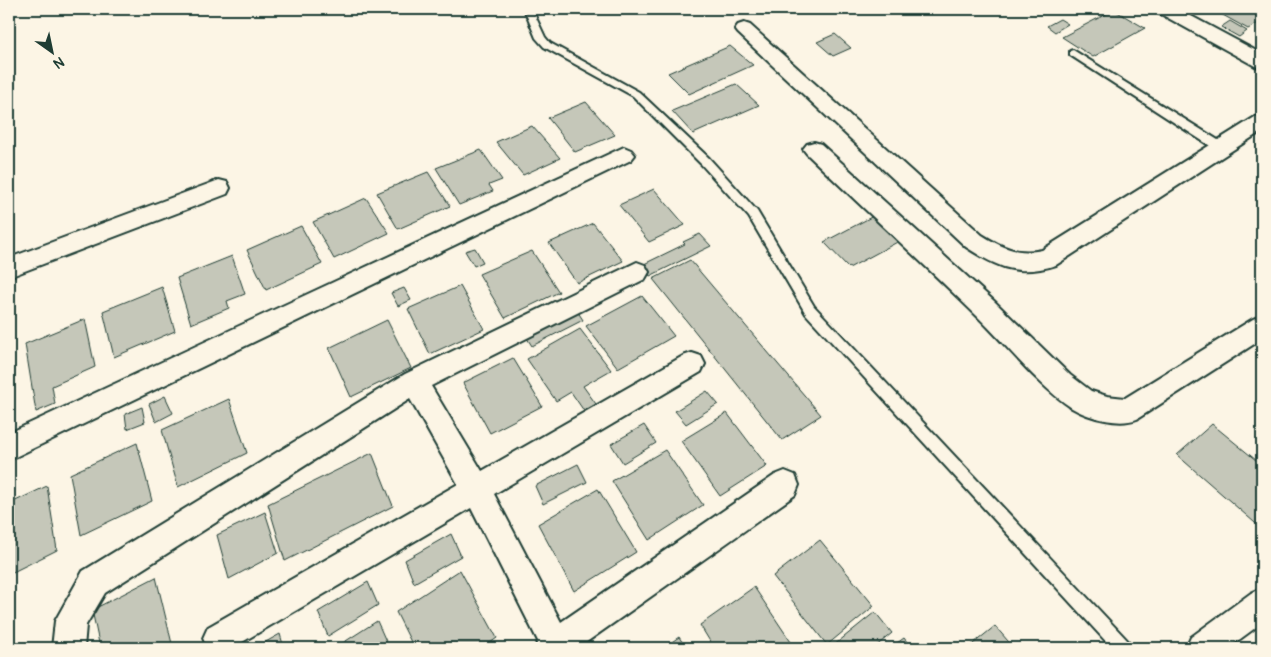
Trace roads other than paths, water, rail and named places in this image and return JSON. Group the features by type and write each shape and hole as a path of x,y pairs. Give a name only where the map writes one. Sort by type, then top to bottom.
{"street":[{"path":"1166,9 1262,62"},
{"path":"744,29 974,241 1000,258 1027,264 1048,258 1262,122"},
{"path":"814,149 985,308 1060,383 1082,400 1107,408 1128,410 1262,326"},
{"path":"9,447 624,155"},
{"path":"9,268 219,188"},
{"path":"68,648 71,621 94,582 414,382 637,272"},
{"path":"219,638 692,364"},
{"path":"414,382 476,488 555,647 785,485"},
{"path":"1202,648 1262,604"}],"lane":[{"path":"528,9 541,38 547,45 636,94 705,161 753,214 810,310 1123,648"},
{"path":"1073,53 1222,148"}]}
